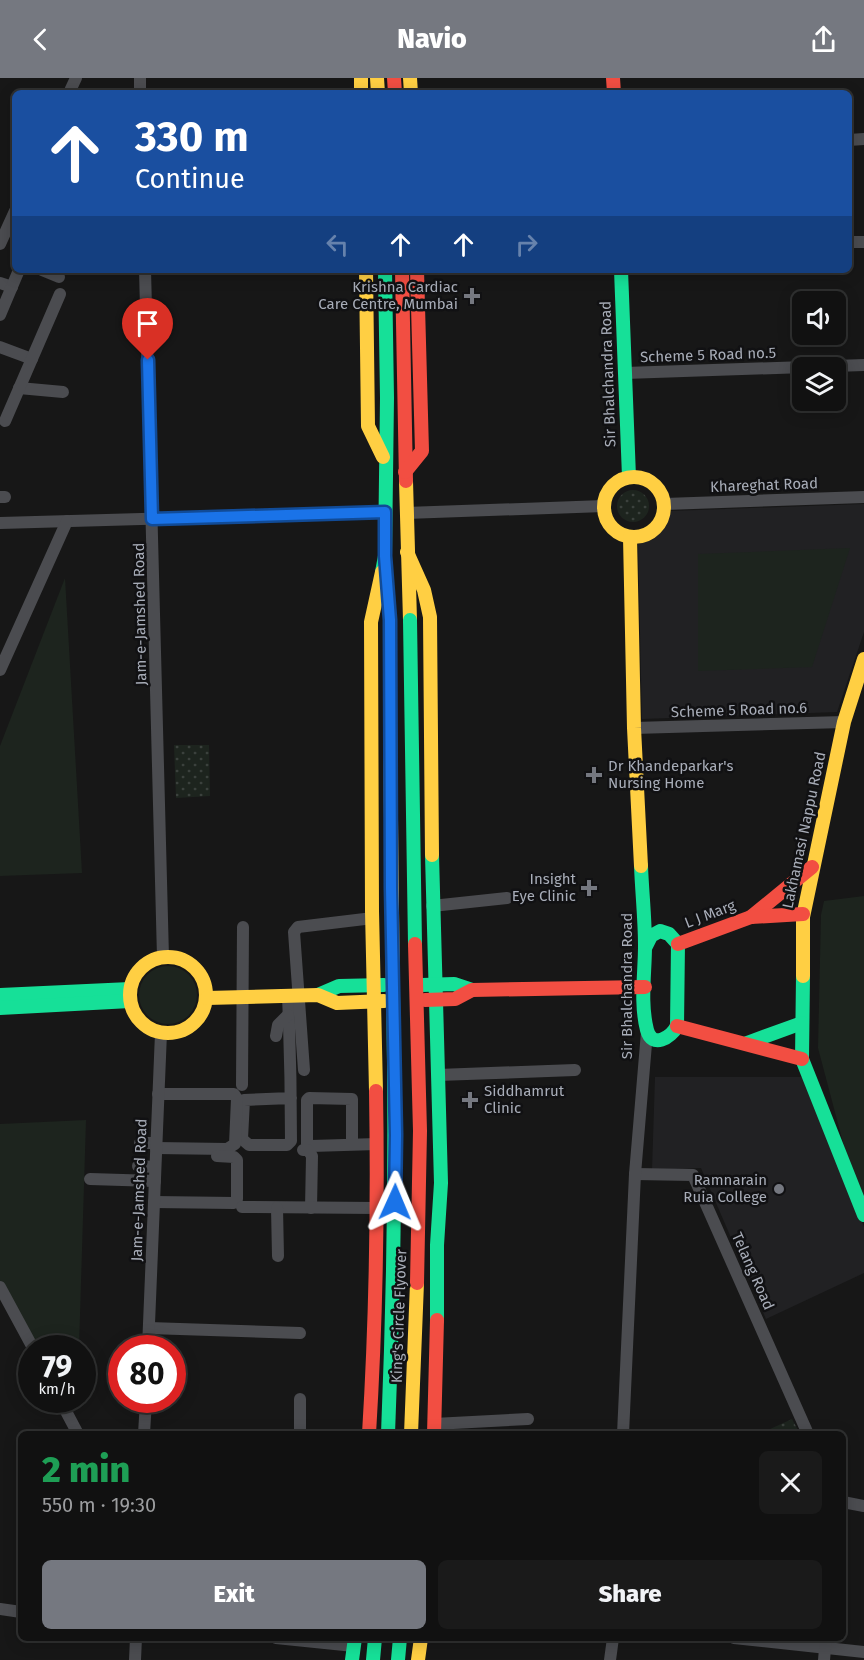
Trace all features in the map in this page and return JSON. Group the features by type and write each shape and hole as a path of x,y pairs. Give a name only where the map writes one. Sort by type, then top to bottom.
{"main road":[{"path":"366,273 368,426 386,463"},
{"path":"369,1431 375,1335 378,1208 371,622 385,556 387,398 385,273"},
{"name":"King's Circle Flyover","path":"402,273 413,888 420,1131 411,1431"},
{"path":"405,472 422,451 417,273"},
{"name":"Sir Bhalchandra Road","path":"621,273 629,477"},
{"path":"639,476 649,480 657,486 665,504 664,515 658,525 640,537 630,537 614,530 608,522 604,506 605,496 610,488 618,481 629,477 639,476"},
{"name":"Sir Bhalchandra Road","path":"630,537 634,728 647,1032"},
{"path":"407,552 424,590 430,617 432,906 441,1183 437,1245 437,1356 434,1429"},
{"name":"King's Circle Flyover","path":"385,556 390,620 391,888 396,1135 394,1292 388,1431"},
{"name":"Lakhamasi Nappu Road","path":"864,659 844,722 803,914 802,1023 802,1059 864,1215"},
{"path":"751,917 812,867"},
{"name":"L J Marg","path":"645,948 648,938 655,932 665,931 674,936 678,944 751,917 803,914"},
{"path":"647,1032 652,1038 660,1041 668,1039 677,1026 678,944"},
{"path":"163,957 185,960 192,964 202,975 207,998 196,1022 173,1033 161,1033 149,1028 138,1018 130,995 138,972 145,965 163,957"},
{"path":"207,998 318,995 339,986 454,984 472,990 645,987"},
{"path":"318,995 337,1003 375,1002 455,999 472,990"},
{"path":"0,995 130,995"},
{"path":"0,1008 130,995"},
{"path":"747,1043 802,1023"},
{"path":"677,1026 802,1059"},
{"path":"373,1660 375,1641"},
{"path":"398,1660 400,1641"},
{"path":"418,1660 421,1641"}],"street":[{"path":"0,242 12,217"},
{"path":"0,315 6,285 16,273"},
{"path":"49,273 58,277"},
{"name":"Jam-e-Jamshed Road","path":"145,273 163,957"},
{"path":"5,421 60,294"},
{"path":"0,347 32,359"},
{"name":"Scheme 5 Road no.5","path":"625,373 864,365"},
{"path":"19,388 63,392"},
{"name":"Khareghat Road","path":"665,504 864,496"},
{"path":"406,513 604,506"},
{"path":"0,523 385,512"},
{"path":"0,670 67,521"},
{"name":"Scheme 5 Road no.6","path":"634,728 844,722"},
{"path":"432,906 507,898"},
{"path":"304,1070 294,996 294,932 298,927 373,918"},
{"path":"242,1085 243,927"},
{"path":"291,1098 244,1100 242,1139 244,1143 287,1145 291,1143 291,1098 288,1015 294,996"},
{"path":"276,1036 278,1024 288,1015"},
{"name":"Sir Bhalchandra Road","path":"623,1431 635,1174 647,1032"},
{"name":"Jam-e-Jamshed Road","path":"149,1335 161,1033"},
{"path":"438,1074 574,1070"},
{"path":"138,1166 156,1153 227,1149 235,1144 237,1099 234,1094 158,1094"},
{"path":"352,1144 354,1101 352,1099 309,1098 307,1100 307,1144 310,1146 377,1144"},
{"path":"140,1143 156,1153 236,1158 237,1199 234,1203 154,1202"},
{"path":"303,1150 308,1150 312,1156 311,1208"},
{"name":"Telang Road","path":"635,1174 693,1175 807,1431"},
{"path":"90,1179 111,1176 155,1181"},
{"path":"242,1207 378,1208"},
{"path":"277,1208 278,1256"},
{"path":"0,1287 26,1335"},
{"path":"149,1328 300,1333"},
{"path":"300,1399 300,1431"},
{"path":"67,1413 76,1431"},
{"path":"144,1431 145,1413"},
{"path":"434,1429 528,1419"},
{"path":"846,1503 864,1506"},
{"path":"0,1610 18,1612"},
{"path":"135,1660 136,1641"},
{"path":"304,1641 354,1648"},
{"path":"610,1660 613,1641"},
{"path":"759,1641 864,1652"}],"shaded area":[{"path":"633,490 644,495 649,506 644,517 633,522 622,517 617,506 622,495"},
{"path":"864,504 864,632 837,712 642,719 638,544 654,539 668,520 670,511"},
{"path":"850,548 812,667 698,671 698,554"},
{"path":"65,578 82,873 0,876 0,746"},
{"path":"174,745 209,745 210,796 176,798"},
{"path":"864,896 864,1214 859,1203 818,1048 821,915 824,901"},
{"path":"168,966 179,968 192,979 197,995 195,1006 184,1019 168,1024 157,1022 144,1011 139,995 141,984 152,971"},
{"name":"Ramnarain Ruia College","path":"655,1077 807,1077 864,1227 864,1273 766,1319 701,1168 652,1170"},
{"path":"86,1120 79,1335 27,1335 0,1281 0,1124"},
{"path":"792,1419 798,1431 766,1431"}],"traffic: fast":[{"path":"382,572 385,556 387,398 385,273"},
{"path":"621,273 629,477"},
{"path":"410,620 415,944"},
{"path":"432,855 441,1183 437,1245 437,1320"},
{"path":"641,866 645,936 643,999 645,1020 649,1036 662,1040 677,1026 678,944 669,934 660,931 651,936 645,948"},
{"path":"803,976 802,1059 864,1215"},
{"path":"422,985 454,984 472,990"},
{"path":"318,995 339,986 384,985"},
{"path":"0,995 130,989"},
{"path":"388,1431 394,1215 393,996"},
{"path":"0,1008 130,1001"},
{"path":"747,1043 802,1023"},
{"path":"352,1660 355,1641"},
{"path":"373,1660 375,1641"},
{"path":"398,1660 400,1641"}],"traffic: slow":[{"path":"361,78 361,90"},
{"path":"377,78 378,90"},
{"path":"410,78 411,90"},
{"path":"366,273 368,426 383,457"},
{"path":"628,477 640,477 651,482 659,490 664,507 662,519 651,532 640,537 628,537 617,532 609,524 604,513 604,501 609,490 617,482 628,477"},
{"path":"406,481 410,620"},
{"path":"630,537 634,728 641,866"},
{"path":"407,552 424,590 430,617 432,855"},
{"path":"376,1091 372,911 371,622 382,572"},
{"path":"803,976 803,917 844,722 864,659"},
{"path":"390,730 393,996"},
{"path":"168,957 183,960 195,968 203,980 206,995 203,1010 195,1022 183,1030 168,1033 153,1030 141,1022 133,1010 130,995 133,980 141,968 153,960 168,957"},
{"path":"207,998 318,995 337,1003 384,1001"},
{"path":"411,1431 417,1283"},
{"path":"418,1660 421,1641"}],"traffic: jam":[{"path":"394,78 395,90"},
{"path":"613,78 614,90"},
{"path":"402,273 406,481"},
{"path":"405,472 422,451 417,273"},
{"path":"390,620 390,730"},
{"path":"751,917 812,867"},
{"path":"678,944 751,917 803,914"},
{"path":"415,944 420,1131 417,1283"},
{"path":"425,1000 455,999 472,990 645,987"},
{"path":"677,1026 802,1059"},
{"path":"369,1431 376,1263 376,1091"},
{"path":"434,1431 437,1320"}],"place":[{"name":"Krishna Cardiac Care Centre, Mumbai","path":"472,296"},
{"name":"Dr Khandeparkar's Nursing Home","path":"594,775"},
{"name":"Insight Eye Clinic","path":"589,888"},
{"name":"Siddhamrut Clinic","path":"470,1100"},
{"name":"Ramnarain Ruia College","path":"779,1189"}],"route":[{"path":"148,360 152,519 385,512 385,556 390,620 395,1202"}]}
